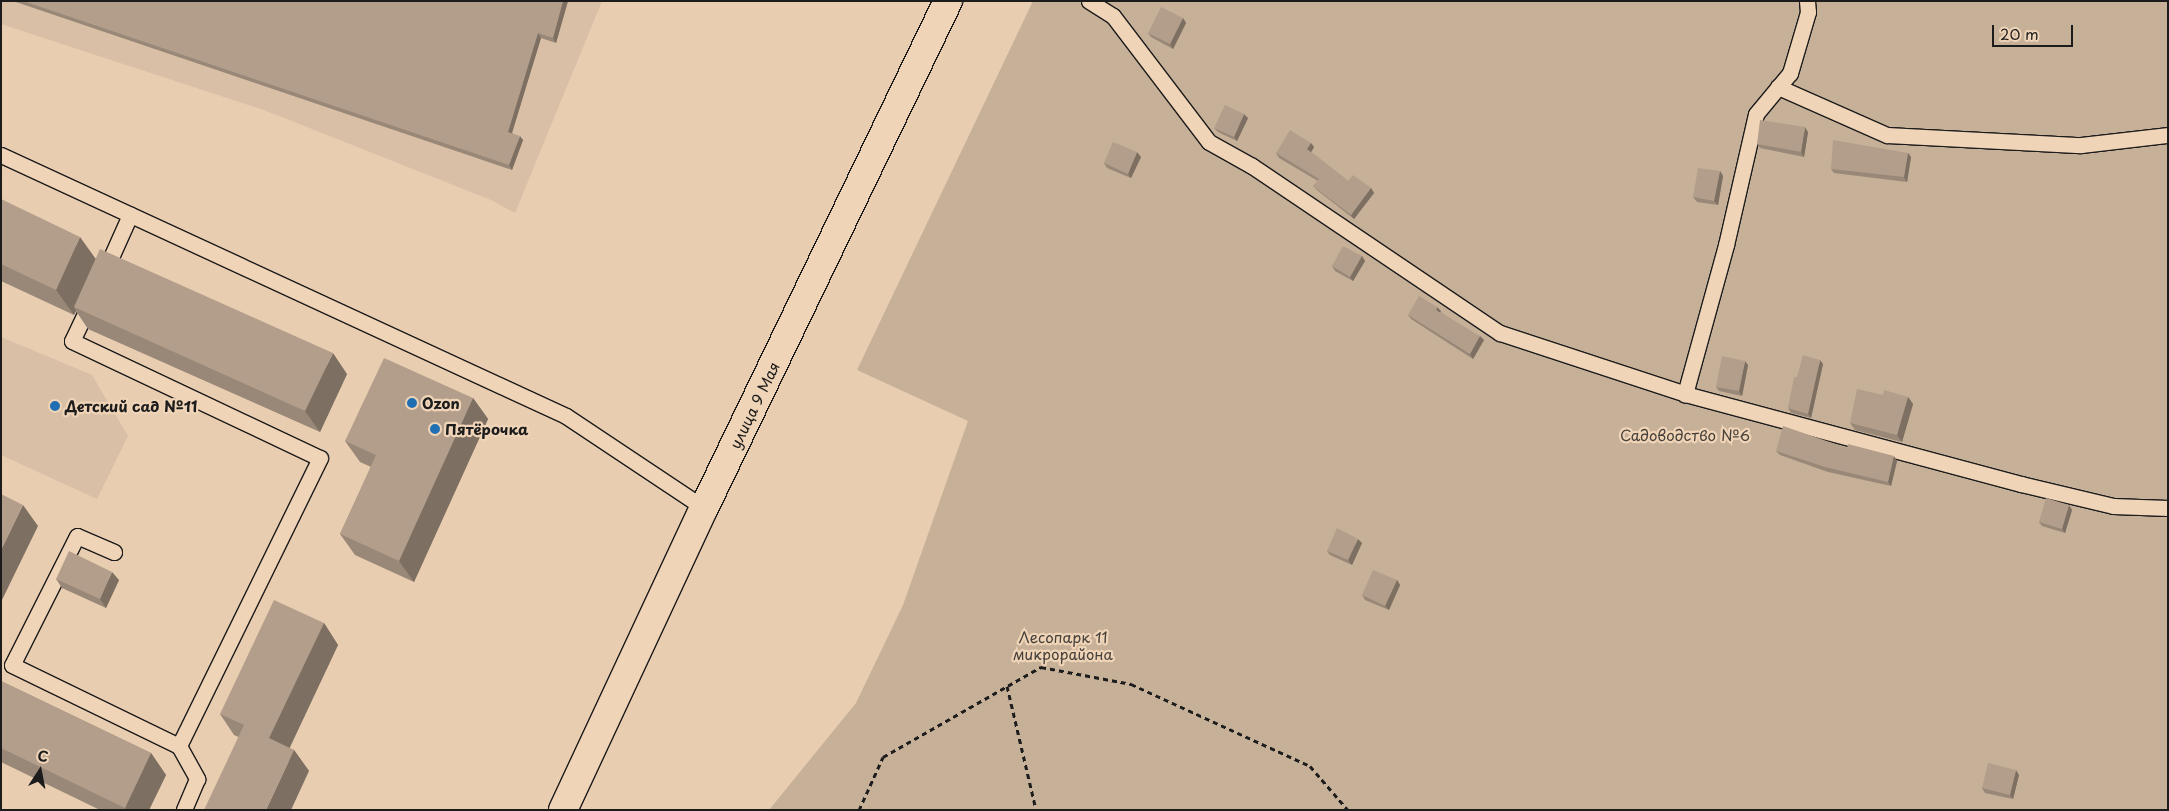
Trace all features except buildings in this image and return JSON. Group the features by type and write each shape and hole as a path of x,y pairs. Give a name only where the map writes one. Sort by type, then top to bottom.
{"main road":[{"name":"улица 9 Мая","path":"563,810 704,508 948,1"}],"lane":[{"path":"1089,1 1113,16 1209,142 1252,166 1500,333 1685,394 2021,484 2113,506 2168,508"},
{"path":"1685,394 1726,245 1756,114 1790,72 1808,12 1807,1"},
{"path":"1778,87 1887,135 2081,145 2168,134"},
{"path":"1,156 566,416 704,508"},
{"path":"130,215 72,341 320,458 178,746"},
{"path":"114,552 77,536 12,665 178,746 197,779 184,810"}],"path":[{"path":"859,810 883,757 1042,667 1132,684 1310,766 1348,810"},
{"path":"1007,686 1036,810"}],"shaded area":[{"path":"1,1 602,1 515,213 491,200 264,110 1,24"},
{"name":"Детский сад №11","path":"1,337 92,375 128,436 97,499 1,455"}],"green space":[{"name":"Садоводство №6","path":"1033,1 2168,1 2168,810 769,810 856,703 903,605 968,421 857,370"}],"place":[{"name":"Ozon","path":"412,403"},
{"name":"Детский сад №11","path":"55,406"},
{"name":"Пятёрочка","path":"435,429"}],"park label":[{"name":"Лесопарк 11 микрорайона","path":"1063,644"}]}
